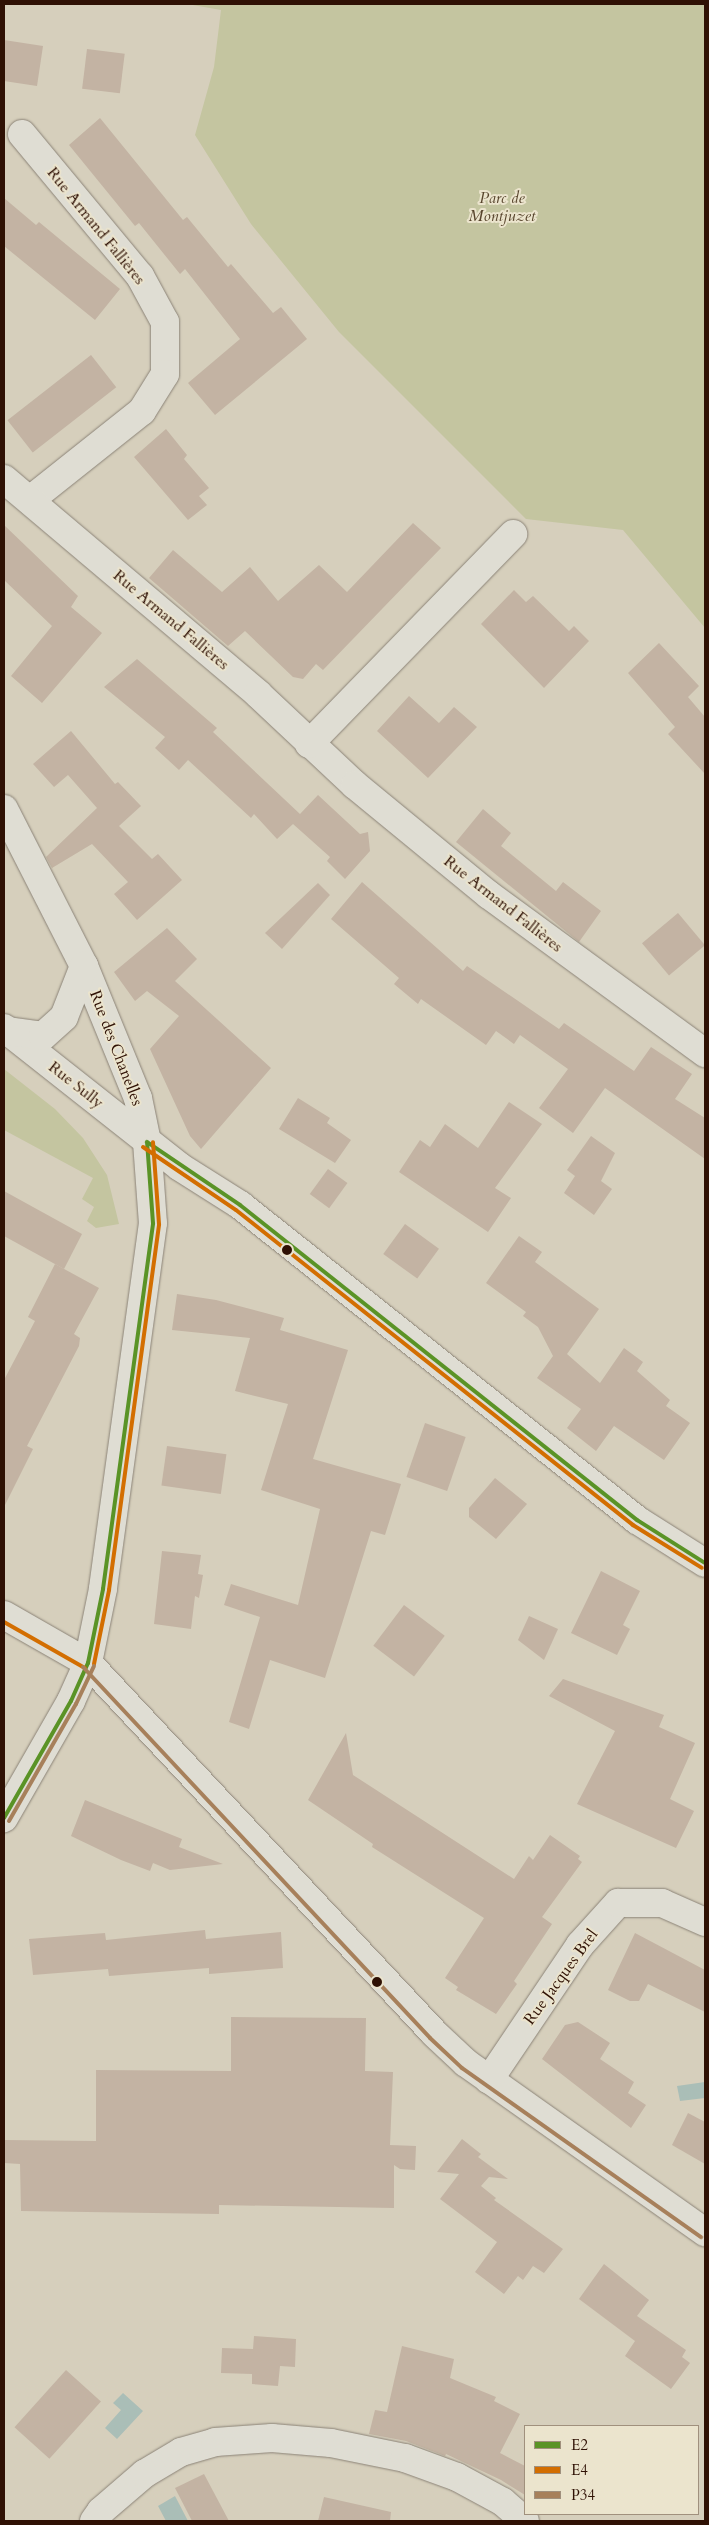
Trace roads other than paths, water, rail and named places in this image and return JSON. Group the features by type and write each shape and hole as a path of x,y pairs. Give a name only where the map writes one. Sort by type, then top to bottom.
{"street":[{"name":"Rue Armand Fallières","path":"22,134 140,276 165,322 165,374 142,411 30,500"},
{"name":"Rue Armand Fallières","path":"4,479 258,694 309,744 489,895 705,1053"},
{"path":"309,744 512,534"},
{"name":"Rue des Chanelles","path":"4,809 84,966 138,1098 147,1142 154,1223 103,1589 88,1663 71,1701 4,1818"},
{"path":"6,1030 43,1036 64,1017 84,966"},
{"name":"Rue Sully","path":"6,1030 147,1142 240,1205 637,1520 705,1563"},
{"path":"4,1615 88,1663 435,2034 489,2080 705,2232"},
{"name":"Rue Jacques Brel","path":"489,2080 580,1945 618,1903 662,1903 705,1922"},
{"path":"94,2521 101,2511 144,2474 181,2452 215,2442 272,2438 331,2443 405,2458 457,2477 503,2502 525,2521"}],"water":[{"path":"705,2082 705,2098 680,2101 677,2086"},
{"path":"123,2393 143,2411 117,2439 105,2428 121,2410 113,2403"},
{"path":"175,2496 188,2521 166,2521 158,2506"}],"park label":[{"name":"Parc de Montjuzet","path":"502,207"}]}
